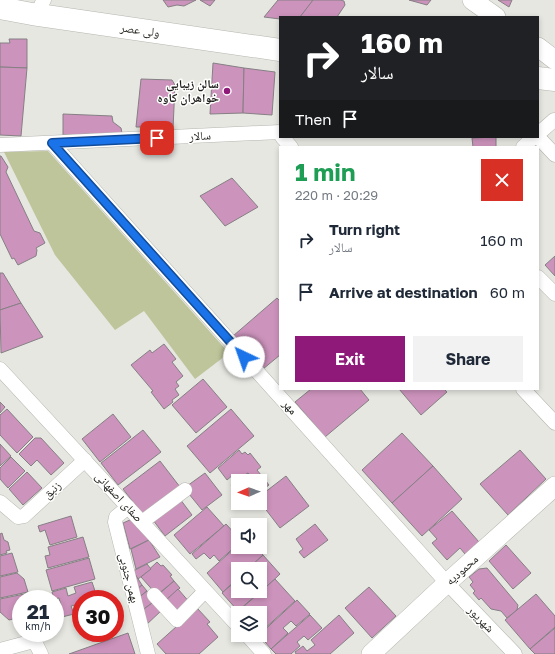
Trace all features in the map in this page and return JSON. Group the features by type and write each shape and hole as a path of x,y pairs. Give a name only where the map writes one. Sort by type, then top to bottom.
{"main road":[{"name":"ولی عصر","path":"18,0 42,2 279,40"},
{"name":"ولی عصر","path":"0,8 279,50"},
{"path":"539,78 555,80"},
{"path":"539,87 555,90"}],"street":[{"path":"472,0 495,16"},
{"path":"539,48 555,60"},
{"path":"539,122 554,119"},
{"path":"539,133 554,119"},
{"name":"سالار","path":"0,144 279,134"},
{"path":"284,138 291,146"},
{"path":"524,146 533,138"},
{"path":"539,138 555,155"},
{"name":"مهر","path":"52,143 447,583"},
{"path":"539,277 555,294"},
{"name":"صفای اصفهانی","path":"0,369 231,618"},
{"path":"524,390 555,423"},
{"name":"زنبق","path":"0,502 18,518 24,516 85,460"},
{"name":"محمودیه","path":"371,654 555,486"},
{"path":"142,522 185,490"},
{"name":"بهمن جنوبی","path":"128,507 116,517 115,522 148,654"},
{"name":"شهریور","path":"447,583 515,654"},
{"path":"154,595 177,620 206,591"},
{"path":"3,645 35,642 42,654"},
{"path":"253,642 264,654"}],"green space":[{"path":"48,151 229,353 195,379 144,311 115,330 55,255 4,152"}],"building":[{"path":"163,0 196,0 184,6 177,5 168,7"},
{"path":"200,0 215,0 210,6"},
{"path":"278,0 313,1 301,16 279,16 279,19 264,17"},
{"path":"313,0 344,1 345,5 338,16 301,16"},
{"path":"409,0 431,0 427,5"},
{"path":"498,0 512,0 509,7"},
{"path":"9,39 27,39 27,68 0,67 0,43 10,43"},
{"name":"سالن زیبایی خواهران کاوه","path":"213,63 244,68 243,113 210,114"},
{"path":"0,67 27,68 21,136 0,135"},
{"path":"244,68 275,72 272,115 243,113"},
{"path":"141,79 172,80 175,85 173,129 163,128 160,130 147,130 143,127 136,127"},
{"path":"63,114 112,116 113,122 121,128 122,133 63,135"},
{"path":"472,138 496,138 496,146 473,146"},
{"path":"0,156 8,167 6,172 34,231 40,233 45,243 36,248 36,256 18,265 14,258 12,259 0,234"},
{"path":"232,178 258,207 225,226 200,196"},
{"path":"555,256 555,276 545,265"},
{"path":"0,273 3,273 21,303 0,310"},
{"path":"277,298 279,300 279,356 263,369 233,336"},
{"path":"21,303 43,337 1,353 0,310"},
{"path":"164,344 176,359 172,362 183,376 176,382 179,386 175,389 179,395 164,409 151,392 153,391 131,365 150,350 152,353"},
{"path":"203,379 227,407 196,433 172,405"},
{"path":"310,390 361,390 369,400 325,437 295,402"},
{"path":"400,390 445,390 447,392 421,415"},
{"path":"0,402 5,407 0,413"},
{"path":"7,409 33,437 17,453 0,435 0,415"},
{"path":"231,409 254,436 210,473 187,446"},
{"path":"113,414 131,437 100,462 82,439"},
{"path":"143,430 161,452 118,485 101,463"},
{"path":"402,433 433,466 392,503 362,470"},
{"path":"35,438 41,438 64,463 51,475 37,460 31,466 19,454"},
{"path":"0,444 11,456 0,466"},
{"path":"239,450 242,454 245,452 248,455 250,453 261,467 257,470 260,474 231,474 231,477 227,480 218,468"},
{"path":"520,450 546,479 508,515 480,484"},
{"path":"11,457 25,471 8,488 0,479 0,468"},
{"path":"160,461 180,487 143,515 123,489"},
{"path":"433,466 462,499 422,536 392,503"},
{"path":"27,472 42,488 23,505 9,489"},
{"path":"205,473 222,495 202,510 189,494 192,492 187,486"},
{"path":"286,476 309,506 280,528 266,510 267,491"},
{"path":"180,499 192,515 165,536 153,520"},
{"path":"207,507 224,526 190,554 174,535"},
{"path":"452,511 479,542 465,554 460,548 447,560 432,543 437,539 429,530"},
{"path":"71,516 77,537 50,545 45,530 40,532 38,526"},
{"path":"132,519 149,540 130,549 123,523"},
{"path":"226,524 231,530 231,550 219,561 214,555 210,559 204,553 196,559 192,554"},
{"path":"315,524 328,540 304,558 299,552 303,549 296,539"},
{"path":"2,533 4,540 8,542 10,550 6,551 7,553 0,555 0,534"},
{"path":"83,537 89,557 48,568 45,556 50,555 48,547"},
{"path":"149,540 160,557 136,569 131,549"},
{"path":"506,545 531,573 513,589 489,561"},
{"path":"231,551 231,554 263,555 256,562 231,562 231,585 223,592 207,573"},
{"path":"12,553 18,572 0,576 0,556"},
{"path":"263,555 280,574 267,586 267,562 256,562"},
{"path":"89,558 95,579 52,590 46,570"},
{"path":"157,562 161,566 163,565 172,575 170,576 174,581 157,595 141,577"},
{"path":"147,564 151,569 138,579 133,571"},
{"path":"487,568 518,605 517,610 507,618 501,611 491,609 481,598 479,600 473,593 475,591 470,585 473,582 469,577 479,569"},
{"path":"133,571 142,585 136,590"},
{"path":"17,573 24,579 27,590 12,590 12,595 0,598 0,577"},
{"path":"275,579 295,601 267,626 267,606 244,606 253,598 267,598 267,586"},
{"path":"174,581 180,588 165,601 159,594"},
{"path":"92,582 95,590 75,590 74,587"},
{"path":"142,585 147,591 138,598 136,590"},
{"path":"231,585 231,598 253,598 244,606 234,606 222,593"},
{"path":"369,587 396,616 372,638 345,608"},
{"path":"66,588 68,596 72,594 72,614 64,616 64,590 59,590"},
{"path":"178,589 191,604 178,616 165,601"},
{"path":"147,591 155,601 141,611 138,598"},
{"path":"536,594 555,616 555,627 530,649 505,620"},
{"path":"12,597 12,619 9,620 0,612 0,599"},
{"path":"297,600 310,614 296,626 291,621 283,628 288,633 271,649 265,642 267,642 267,628"},
{"path":"155,601 162,610 145,626 141,611"},
{"path":"197,608 210,622 207,624 218,637 199,654 166,654 157,644"},
{"path":"310,615 322,628 308,640 304,636 297,642 300,646 291,654 276,654 271,649"},
{"path":"339,615 354,633 330,654 296,654 295,652 303,646 307,651 315,645 311,640"},
{"path":"555,628 555,654 535,654 530,649"},
{"path":"128,633 135,654 69,654 103,642 124,642 124,634"}],"place":[{"name":"سالن زیبایی خواهران کاوه","path":"227,91"}],"route":[{"path":"157,138 52,143 244,357"}]}
